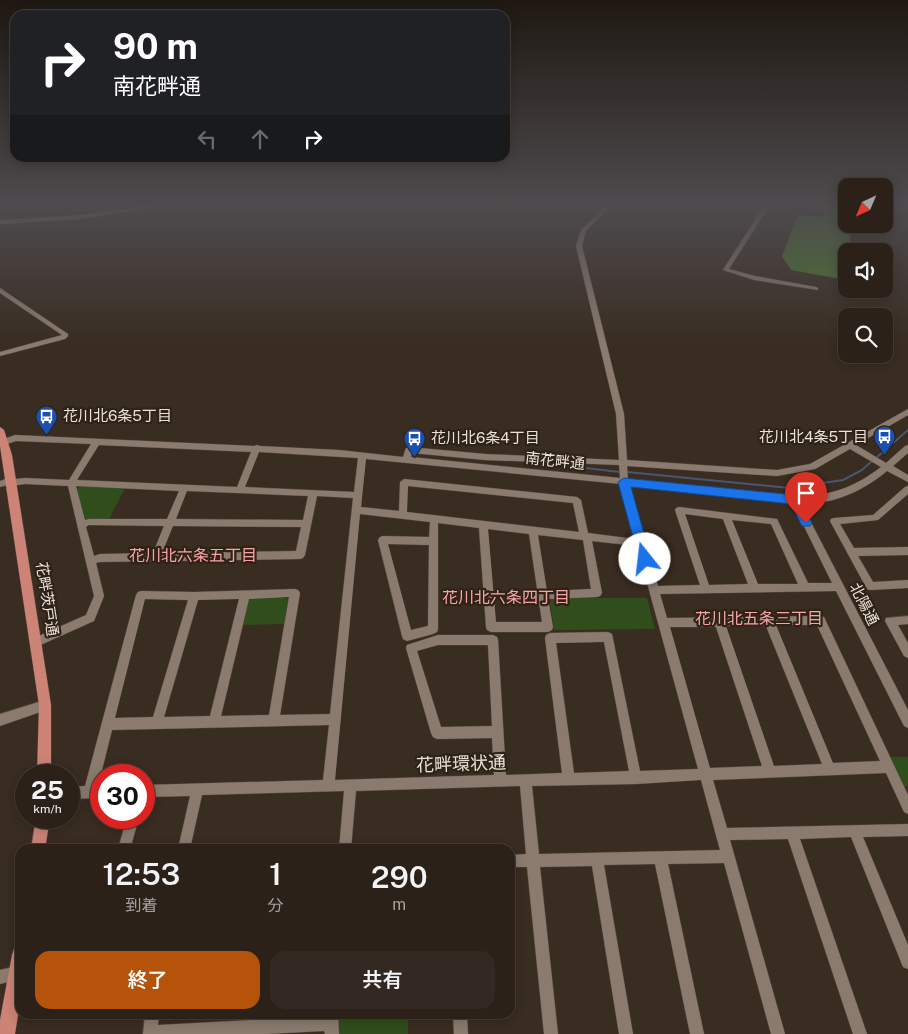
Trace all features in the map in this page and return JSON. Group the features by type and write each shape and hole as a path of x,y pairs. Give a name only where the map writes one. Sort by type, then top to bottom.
{"main road":[{"name":"花畔茨戸通","path":"0,430 4,442 7,483 36,642 45,705 44,764"},
{"path":"39,844 41,829"},
{"path":"6,1034 15,984"}],"street":[{"path":"579,251 615,390 624,473 641,543 778,1034"},
{"path":"738,251 726,270 754,278 816,289"},
{"path":"0,290 66,335 63,338 0,354"},
{"path":"406,460 409,450 624,473 777,473 812,467 908,412"},
{"name":"南花畔通","path":"4,442 15,438 257,448 406,460 624,473 795,500 822,499 854,490 873,480 883,465 908,448"},
{"path":"36,642 90,618 99,596 71,483 97,441"},
{"path":"851,446 908,480"},
{"path":"240,490 257,448"},
{"path":"328,786 362,455"},
{"path":"7,483 26,481 358,495"},
{"path":"403,515 404,482 577,500 597,593 544,595"},
{"path":"156,557 184,488"},
{"path":"908,489 875,518 834,521 870,586 908,584"},
{"path":"90,561 100,558 300,555 312,494"},
{"name":"北陽通","path":"795,500 908,722"},
{"path":"356,510 641,543"},
{"path":"706,589 679,510 774,521 805,588"},
{"path":"726,515 755,589"},
{"path":"434,519 434,541 433,629 407,636 383,540 434,541"},
{"path":"81,525 89,522 306,524"},
{"path":"483,525 491,627 548,627 534,531"},
{"path":"851,552 908,551"},
{"path":"654,590 838,587"},
{"path":"101,764 141,595 194,596 295,593 274,720"},
{"path":"214,721 245,594"},
{"path":"157,722 194,596"},
{"path":"663,623 820,620 908,808"},
{"path":"908,620 890,621 908,653"},
{"path":"769,621 830,769"},
{"path":"718,622 770,771"},
{"path":"569,780 550,638 608,637 636,778"},
{"path":"497,732 437,733 411,648 438,640 493,640 500,781"},
{"path":"0,720 45,705"},
{"path":"109,724 335,719"},
{"path":"525,780 636,778 705,773 889,767"},
{"name":"花畔環状通","path":"155,791 525,780 551,1034"},
{"path":"345,844 350,785"},
{"path":"185,844 197,789"},
{"path":"125,844 130,829"},
{"path":"722,834 908,830"},
{"path":"855,832 908,962"},
{"path":"792,833 860,1034"},
{"path":"515,861 729,856"},
{"path":"597,858 626,1034"},
{"path":"660,858 697,1034"},
{"path":"0,977 15,973"},
{"path":"151,1019 150,1033 332,1024"},
{"path":"460,1019 460,1034"}],"green space":[{"path":"784,251 838,251 838,279 791,270 782,256"},
{"path":"81,486 125,488 109,519 84,519 77,489"},
{"path":"252,598 287,598 284,624 243,625 249,600"},
{"path":"553,598 647,598 655,629 554,630 550,602"},
{"path":"890,757 908,757 908,786 904,787"},
{"path":"339,1019 408,1019 408,1034 339,1034"}],"waterway":[{"path":"876,458 908,430"},
{"path":"627,472 790,488 843,480 862,470 872,461"},
{"path":"585,468 620,472"}],"place":[{"name":"花川北6条5丁目","path":"47,435"},
{"name":"花川北4条5丁目","path":"884,456"},
{"name":"花川北6条4丁目","path":"415,457"}],"district":[{"name":"花川北六条五丁目","path":"193,555"},
{"name":"花川北六条四丁目","path":"506,597"},
{"name":"花川北五条三丁目","path":"759,618"}],"route":[{"path":"645,559 624,482 795,500 806,523"}]}
